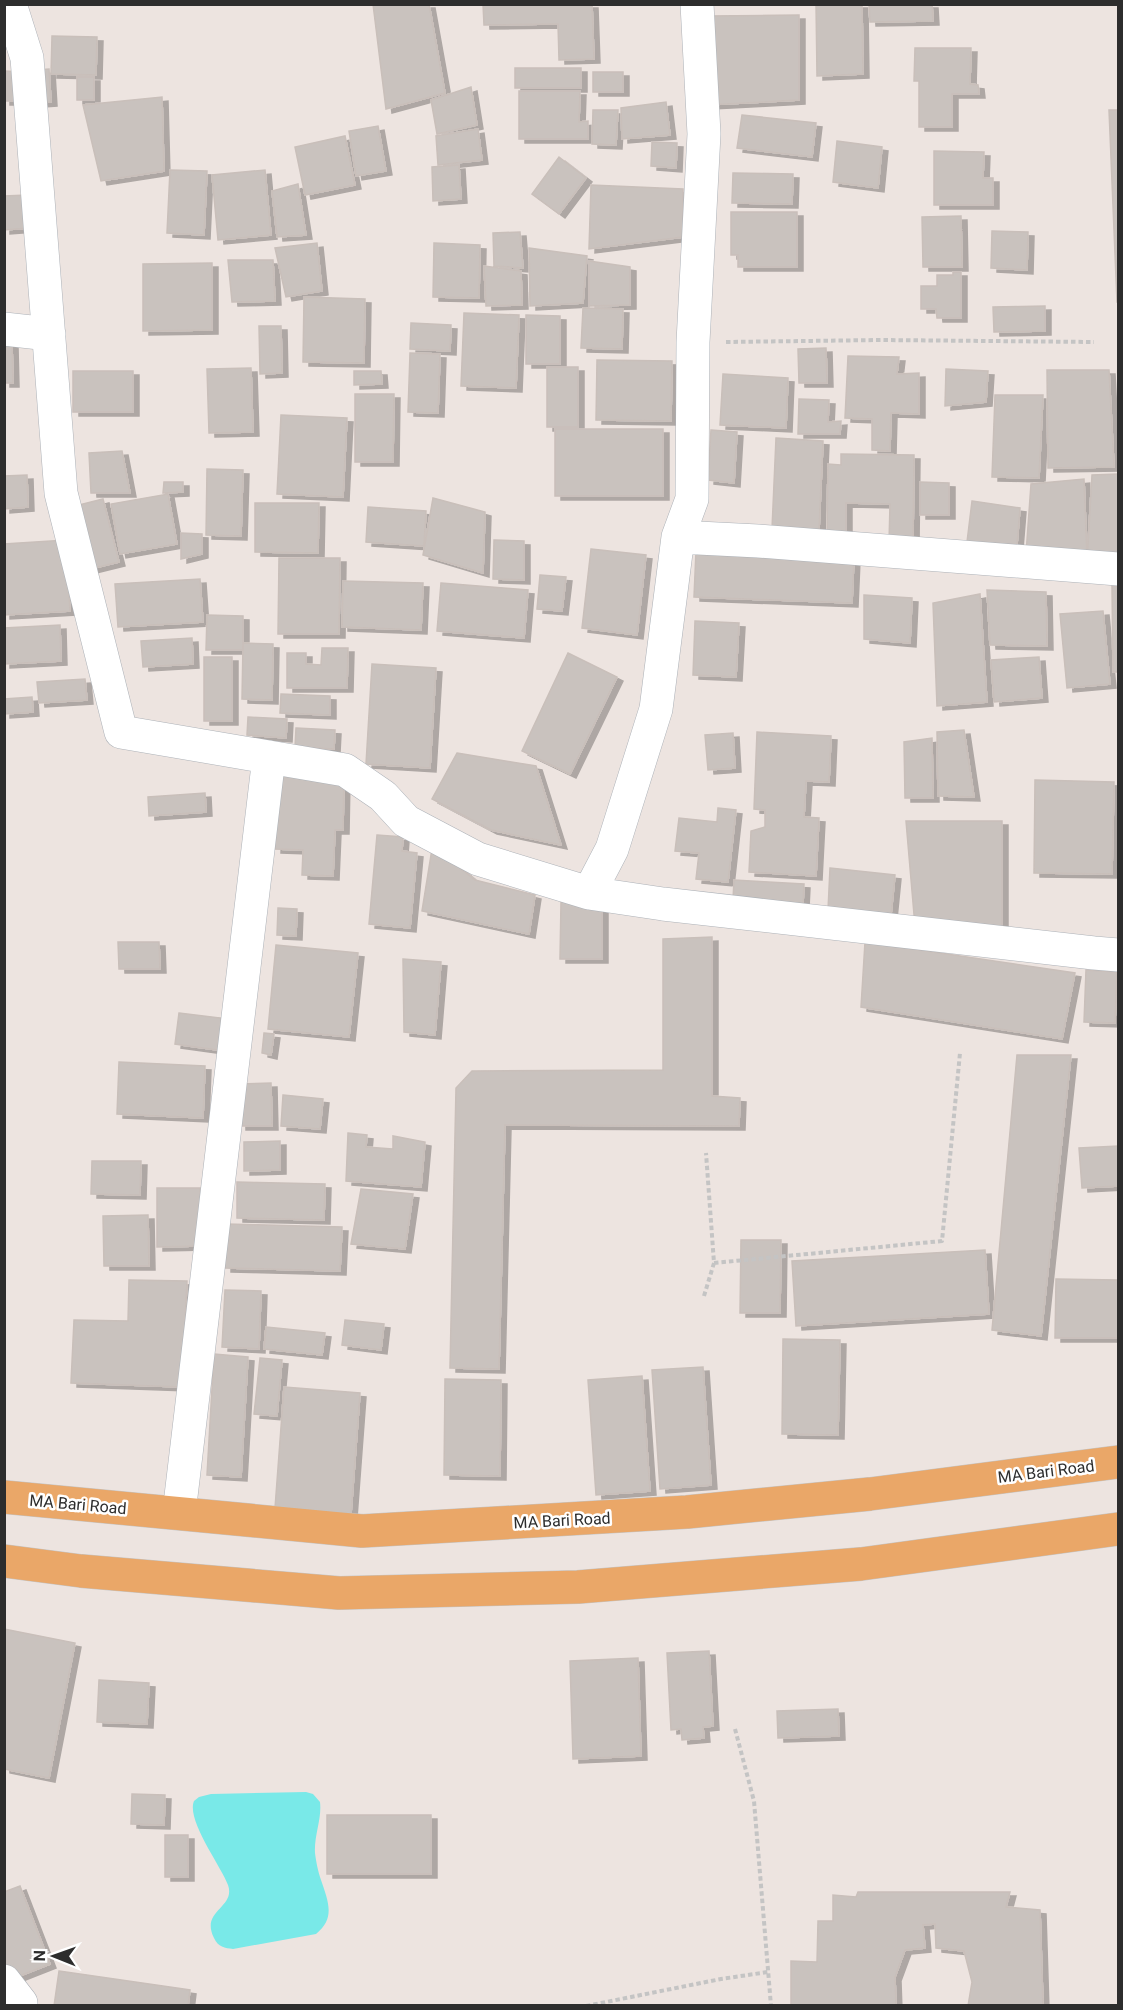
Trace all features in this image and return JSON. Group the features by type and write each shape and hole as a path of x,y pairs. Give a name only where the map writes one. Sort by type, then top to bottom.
{"main road":[{"name":"MA Bari Road","path":"4,1497 374,1531 687,1512 870,1494 1119,1462"},
{"path":"4,1561 81,1571 339,1593 554,1588 861,1563 1119,1529"}],"street":[{"path":"10,4 27,58 61,493 122,732 345,770 383,796 406,821 478,859 589,892 663,904 1119,954"},
{"path":"589,892 612,849 656,709 678,537 692,499 693,342 704,134 697,4"},
{"path":"4,329 49,334"},
{"path":"678,537 758,541 1119,569"},
{"path":"179,1513 269,757"},
{"path":"4,1981 21,2006"}],"path":[{"path":"693,342 882,340 1094,342"},
{"path":"714,1263 942,1241 960,1053"},
{"path":"704,1296 714,1263 706,1153"},
{"path":"735,1729 754,1801 771,2006"},
{"path":"586,2006 721,1978 768,1972"}],"water":[{"path":"306,1792 313,1794 320,1802 315,1853 328,1902 326,1922 316,1934 233,1949 222,1946 214,1938 211,1921 227,1899 228,1885 199,1831 193,1809 194,1801 211,1794"}],"building":[{"path":"373,4 429,4 445,93 386,109"},
{"path":"483,4 592,4 594,59 559,60 558,24 484,25"},
{"path":"816,4 862,4 863,74 817,76"},
{"path":"869,4 932,4 933,21 870,22"},
{"path":"799,15 799,100 707,105 707,16"},
{"path":"52,36 97,37 96,75 51,74"},
{"path":"915,48 971,48 970,84 978,85 979,94 952,94 952,127 919,127 919,81 914,81"},
{"path":"515,68 581,68 581,88 515,88"},
{"path":"49,69 51,102 38,103 36,70"},
{"path":"4,71 24,72 24,101 4,101"},
{"path":"593,72 623,72 623,92 593,92"},
{"path":"77,77 94,77 94,100 77,100"},
{"path":"471,87 477,125 437,134 431,100"},
{"path":"519,91 580,91 579,122 588,121 588,139 519,139"},
{"path":"162,97 164,171 101,181 83,105"},
{"path":"666,102 670,135 622,139 621,108"},
{"path":"593,110 618,110 616,145 592,144"},
{"path":"1109,110 1118,110 1118,302 1117,302"},
{"path":"742,115 816,123 812,157 737,148"},
{"path":"378,126 386,171 356,176 349,131"},
{"path":"478,129 482,160 438,165 436,136"},
{"path":"345,136 355,185 305,195 295,147"},
{"path":"837,141 882,147 878,188 833,182"},
{"path":"652,142 677,143 676,168 651,166"},
{"path":"934,151 984,152 983,178 993,178 993,205 934,205"},
{"path":"559,157 586,178 559,214 532,194"},
{"path":"459,165 461,199 433,201 432,167"},
{"path":"170,170 207,171 204,235 167,233"},
{"path":"265,170 271,235 218,240 212,175"},
{"path":"733,173 793,174 792,204 732,203"},
{"path":"298,184 306,235 277,237 272,191"},
{"path":"591,185 683,189 683,237 589,249"},
{"path":"27,195 29,228 4,230 4,196"},
{"path":"731,212 797,212 797,267 738,267 738,255 731,255"},
{"path":"961,216 962,267 923,267 922,217"},
{"path":"992,231 1028,232 1027,270 991,268"},
{"path":"520,232 523,268 494,266 493,233"},
{"path":"317,243 322,291 286,297 275,248"},
{"path":"434,243 480,245 479,298 433,297"},
{"path":"529,248 587,256 583,303 530,306"},
{"path":"228,260 273,260 275,301 232,302"},
{"path":"589,261 630,267 630,305 589,306"},
{"path":"212,263 212,330 143,331 143,264"},
{"path":"484,266 521,271 522,305 486,306"},
{"path":"953,272 961,272 961,318 937,318 936,309 921,309 921,286 937,286 937,275 953,275"},
{"path":"304,297 365,299 364,363 303,362"},
{"path":"1045,306 1045,331 994,332 993,307"},
{"path":"583,308 623,309 622,349 581,348"},
{"path":"464,313 519,315 516,388 461,386"},
{"path":"526,315 560,316 560,364 526,364"},
{"path":"411,323 451,325 450,351 410,349"},
{"path":"259,326 281,326 282,373 260,374"},
{"path":"4,343 12,343 13,383 4,383"},
{"path":"826,348 827,383 799,383 798,349"},
{"path":"410,353 440,354 438,413 408,412"},
{"path":"848,356 899,357 897,374 919,373 919,414 891,413 890,451 872,450 872,419 845,418"},
{"path":"597,360 672,361 671,421 596,420"},
{"path":"547,367 578,367 578,427 547,427"},
{"path":"251,368 253,432 209,433 207,369"},
{"path":"946,369 988,371 986,402 945,406"},
{"path":"1047,370 1109,370 1114,467 1048,468"},
{"path":"73,371 133,371 133,412 73,412"},
{"path":"354,371 381,371 382,384 354,385"},
{"path":"723,374 788,378 786,428 720,425"},
{"path":"355,394 394,394 393,462 355,462"},
{"path":"995,395 1043,395 1039,478 992,477"},
{"path":"799,399 829,400 828,422 841,421 840,434 798,434"},
{"path":"281,415 347,418 343,497 277,494"},
{"path":"555,429 663,429 663,496 555,496"},
{"path":"711,430 737,432 734,483 708,480"},
{"path":"776,438 823,441 819,531 772,529"},
{"path":"122,451 130,493 91,493 89,453"},
{"path":"841,454 914,455 913,543 889,543 890,504 846,503 846,534 827,534 828,464 841,465"},
{"path":"207,469 243,470 241,536 206,535"},
{"path":"1118,474 1118,565 1087,562 1092,475"},
{"path":"27,475 28,507 4,509 4,476"},
{"path":"1084,479 1087,557 1026,554 1031,484"},
{"path":"164,482 183,482 183,492 163,493"},
{"path":"920,482 949,483 949,515 920,515"},
{"path":"168,494 177,544 120,554 111,504"},
{"path":"433,498 485,512 483,573 423,555"},
{"path":"103,499 119,562 90,569 75,506"},
{"path":"972,501 1020,508 1017,545 967,542"},
{"path":"255,503 319,503 318,553 255,552"},
{"path":"368,507 426,511 424,546 366,542"},
{"path":"181,533 202,534 202,554 181,559"},
{"path":"66,540 70,611 4,615 4,544"},
{"path":"494,540 524,541 524,580 493,579"},
{"path":"591,549 646,555 637,635 582,628"},
{"path":"696,551 854,557 852,603 694,597"},
{"path":"279,558 340,558 339,634 278,634"},
{"path":"540,575 566,577 562,611 537,609"},
{"path":"200,579 203,622 118,627 115,584"},
{"path":"343,581 423,583 421,630 342,627"},
{"path":"441,583 528,590 524,638 437,631"},
{"path":"1112,586 1118,586 1118,672 1113,672"},
{"path":"987,590 1046,592 1047,646 990,645"},
{"path":"980,594 987,702 937,706 933,603"},
{"path":"864,595 912,598 910,643 864,639"},
{"path":"1103,611 1110,684 1067,688 1060,614"},
{"path":"207,615 243,616 243,650 206,650"},
{"path":"695,621 739,623 736,677 693,675"},
{"path":"60,625 61,661 4,664 4,628"},
{"path":"192,638 193,664 143,667 141,641"},
{"path":"243,643 273,644 272,700 242,699"},
{"path":"322,648 348,648 347,688 287,688 287,653 306,653 306,664 321,665"},
{"path":"568,653 617,677 570,774 522,751"},
{"path":"204,657 232,657 232,721 204,721"},
{"path":"1039,657 1042,698 994,702 991,660"},
{"path":"372,664 436,668 430,768 366,764"},
{"path":"85,679 87,700 39,703 37,682"},
{"path":"281,694 330,696 330,715 280,713"},
{"path":"32,697 33,712 4,714 4,699"},
{"path":"248,717 287,719 286,738 247,735"},
{"path":"296,728 335,730 334,749 295,747"},
{"path":"964,730 974,797 938,796 937,732"},
{"path":"757,732 831,736 829,782 806,781 804,817 819,818 816,876 749,872 751,831 765,827 765,810 754,809"},
{"path":"733,733 735,768 708,770 705,735"},
{"path":"932,738 933,798 905,798 904,742"},
{"path":"457,753 536,766 561,845 491,830 432,799"},
{"path":"278,774 344,776 343,830 335,830 333,876 302,875 303,850 275,849"},
{"path":"1035,780 1114,782 1112,874 1034,873"},
{"path":"205,793 206,812 149,816 148,797"},
{"path":"718,808 736,810 728,882 696,879 699,853 675,851 679,818 717,822"},
{"path":"906,821 1002,821 1002,936 915,926"},
{"path":"377,835 403,837 402,851 417,853 410,928 369,924"},
{"path":"432,849 448,858 475,880 535,895 529,934 422,911"},
{"path":"830,868 895,875 891,915 828,910"},
{"path":"734,880 804,884 803,904 733,900"},
{"path":"561,902 602,903 602,959 560,959"},
{"path":"278,908 297,909 296,936 277,935"},
{"path":"712,937 712,1096 740,1098 739,1126 505,1125 499,1369 450,1368 456,1088 472,1071 663,1070 663,939"},
{"path":"118,942 159,942 160,969 119,969"},
{"path":"865,942 1075,973 1062,1039 861,1007"},
{"path":"276,945 358,953 349,1037 268,1029"},
{"path":"403,959 441,962 435,1035 404,1032"},
{"path":"1086,970 1117,972 1115,1023 1084,1022"},
{"path":"179,1013 228,1019 224,1051 175,1044"},
{"path":"264,1033 274,1034 271,1055 262,1053"},
{"path":"1017,1055 1071,1055 1041,1336 992,1330"},
{"path":"119,1062 205,1066 203,1118 117,1114"},
{"path":"271,1083 272,1126 240,1126 239,1084"},
{"path":"283,1095 323,1099 320,1129 281,1126"},
{"path":"348,1133 367,1135 366,1147 393,1149 393,1136 425,1142 421,1187 346,1181"},
{"path":"280,1141 280,1170 244,1171 244,1142"},
{"path":"1118,1146 1118,1186 1082,1188 1079,1148"},
{"path":"92,1161 141,1161 140,1195 91,1194"},
{"path":"237,1182 325,1184 324,1220 237,1218"},
{"path":"157,1188 200,1188 201,1246 157,1247"},
{"path":"361,1189 413,1194 405,1249 351,1244"},
{"path":"148,1215 149,1266 104,1266 103,1216"},
{"path":"226,1224 342,1227 340,1271 225,1268"},
{"path":"741,1240 781,1240 780,1313 740,1313"},
{"path":"985,1250 989,1314 796,1326 792,1261"},
{"path":"1056,1279 1118,1280 1118,1338 1055,1338"},
{"path":"129,1280 187,1281 182,1387 71,1383 74,1320 128,1321"},
{"path":"225,1290 261,1291 259,1349 222,1347"},
{"path":"345,1320 384,1324 381,1350 342,1345"},
{"path":"266,1327 325,1333 322,1355 264,1349"},
{"path":"783,1339 840,1340 838,1435 782,1434"},
{"path":"214,1354 248,1357 241,1477 207,1475"},
{"path":"260,1358 282,1360 277,1416 254,1414"},
{"path":"703,1367 711,1485 660,1489 652,1370"},
{"path":"642,1376 650,1491 596,1495 588,1380"},
{"path":"445,1379 501,1380 500,1476 444,1475"},
{"path":"284,1387 360,1393 351,1514 275,1508"},
{"path":"4,1629 75,1643 49,1778 4,1769"},
{"path":"709,1651 713,1726 703,1727 704,1738 682,1740 681,1729 671,1730 667,1653"},
{"path":"638,1658 641,1756 573,1759 570,1661"},
{"path":"99,1680 149,1683 147,1724 97,1722"},
{"path":"838,1709 839,1736 778,1738 777,1711"},
{"path":"132,1794 165,1795 164,1825 131,1824"},
{"path":"327,1815 431,1815 431,1874 327,1874"},
{"path":"165,1835 188,1835 188,1877 165,1877"},
{"path":"20,1886 50,1964 12,1979 4,1960 4,1892"},
{"path":"858,1892 1010,1892 1006,1907 1040,1910 1043,2006 968,2006 972,1982 964,1951 936,1948 935,1924 923,1925 925,1948 905,1950 895,1977 896,2006 791,2006 791,1961 817,1962 818,1921 833,1921 833,1895 856,1897"},
{"path":"59,1971 190,1990 188,2006 54,2006"}]}
